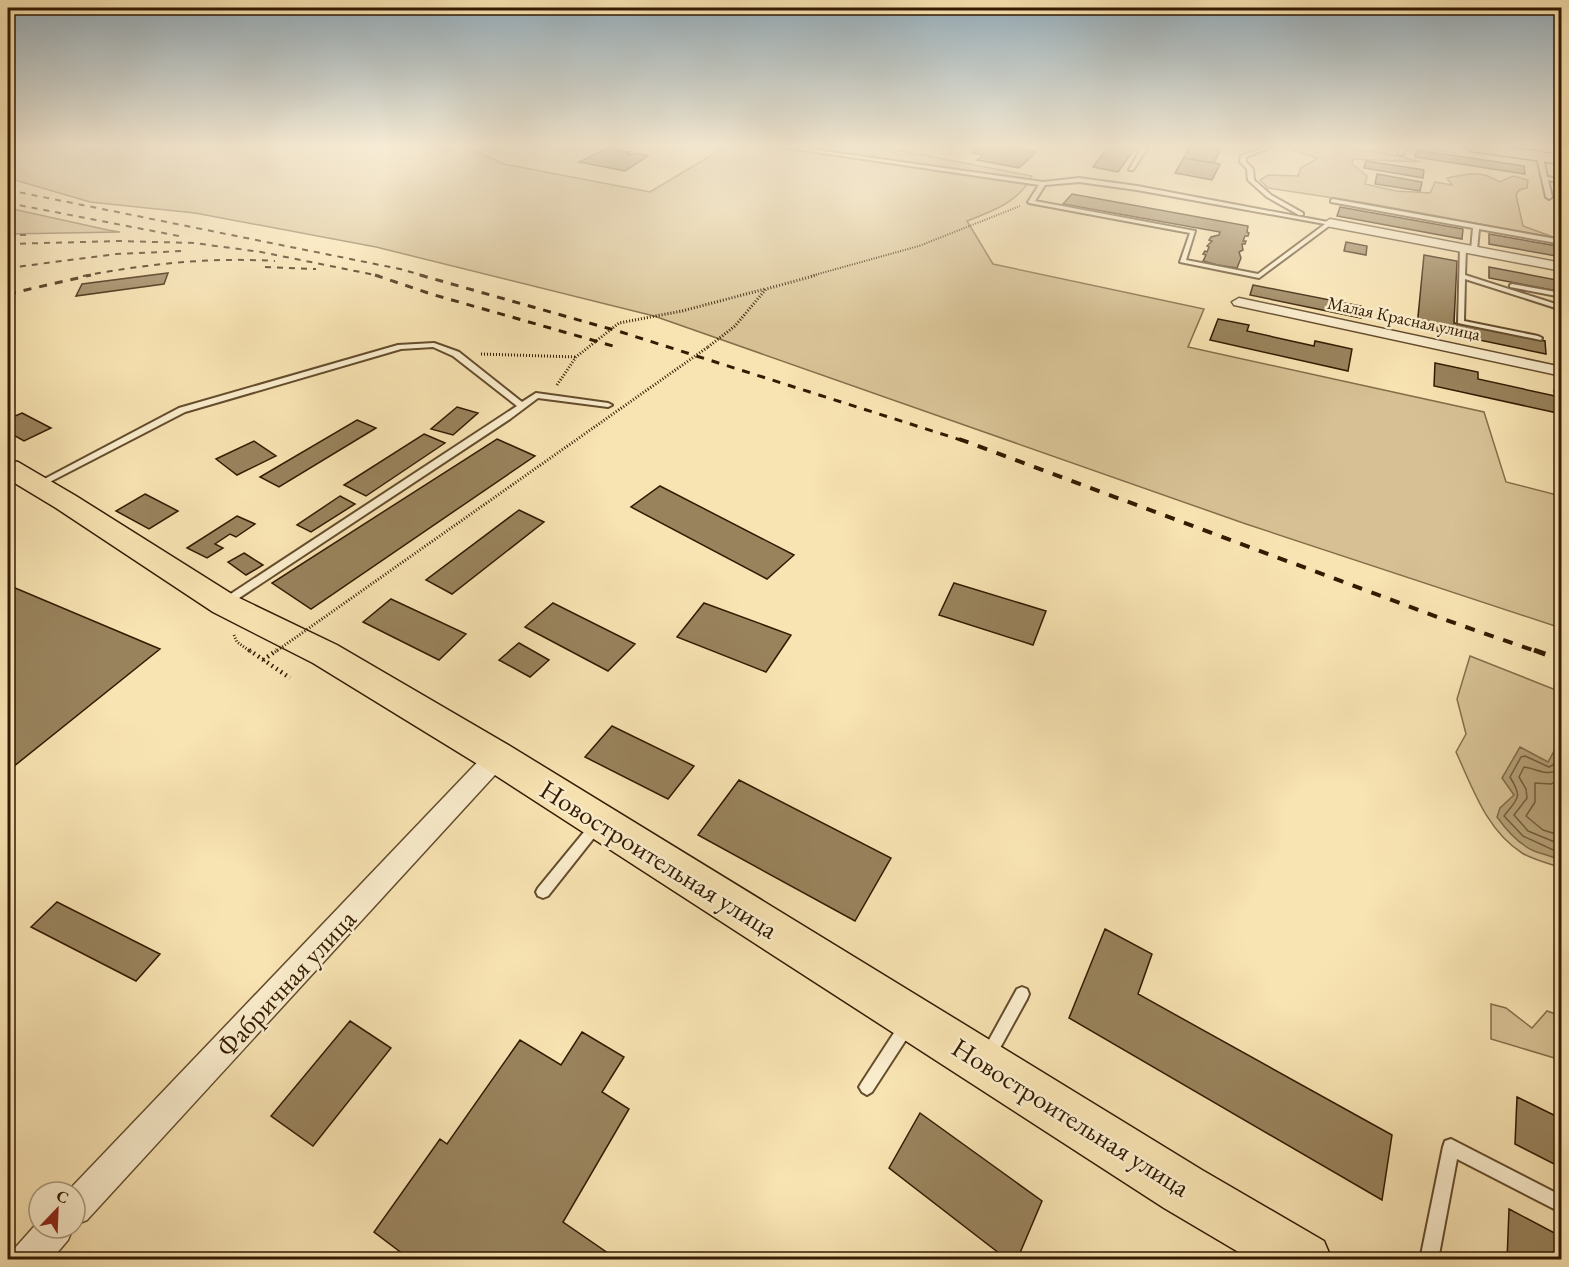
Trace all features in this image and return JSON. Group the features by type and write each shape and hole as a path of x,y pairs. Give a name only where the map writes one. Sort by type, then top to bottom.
{"main road":[{"name":"Новостроительная улица","path":"22,477 224,604 325,654 497,757 1184,1189 1305,1260"}],"street":[{"path":"1330,223 1562,267"},
{"name":"Малая Красная улица","path":"1239,302 1562,372"},
{"name":"Фабричная улица","path":"87,1195 497,757"},
{"path":"27,1260 45,1240"}],"lane":[{"path":"1053,206 1193,232 1182,261 1259,276 1330,223"},
{"path":"1237,206 1330,223"},
{"path":"1287,206 1330,223"},
{"path":"1362,206 1562,242"},
{"path":"1476,226 1462,276 1460,322 1538,338"},
{"path":"1462,276 1562,296"},
{"path":"1462,276 1562,308"},
{"path":"22,477 182,410 401,347 434,345 456,354 522,406"},
{"path":"224,604 536,395 608,405"},
{"path":"543,892 599,821"},
{"path":"984,1063 1022,994"},
{"path":"867,1087 912,1018"},
{"path":"1429,1260 1451,1147 1562,1206"}],"path":[{"path":"550,397 576,357 620,323 693,308 919,246 1020,206"},
{"path":"263,660 708,347 735,326 766,289"},
{"path":"456,354 576,357"},
{"path":"237,642 290,678"}],"shaded area":[{"path":"129,206 1001,206 967,221 993,264 1204,309 1188,347 1484,412 1506,482 1561,496 1561,628 1246,524 654,316 376,247 195,213"},
{"path":"1383,206 1519,206 1523,226 1556,238"},
{"path":"8,208 108,230 120,232 8,234"},
{"path":"1470,656 1561,692 1561,868 1522,853 1499,833 1482,808 1456,752 1466,734 1457,699"},
{"path":"1491,1004 1506,1008 1532,1028 1547,1011 1561,1016 1561,1060 1491,1039"}],"water":[{"path":"1558,744 1562,746 1561,862 1523,845 1497,817 1500,808 1514,795 1502,778 1520,747 1548,762"}],"building":[{"path":"1075,206 1139,206 1248,226 1247,232 1249,233 1243,241 1246,241 1242,244 1243,250 1239,252 1241,258 1237,268 1203,261 1206,255 1203,254 1207,252 1209,247 1207,246 1212,241 1209,240 1219,235 1220,232"},
{"path":"1340,207 1463,229 1462,239 1337,216"},
{"path":"1489,234 1562,247 1562,257 1489,244"},
{"path":"1346,242 1367,246 1366,255 1344,251"},
{"path":"1424,255 1457,261 1454,323 1545,341 1546,354 1417,327"},
{"path":"1489,267 1562,281 1562,292 1489,278"},
{"path":"168,273 164,284 76,296 82,284"},
{"path":"1253,285 1361,306 1361,318 1250,295"},
{"path":"1218,319 1249,325 1247,331 1314,346 1315,341 1352,349 1348,371 1210,340"},
{"path":"1435,363 1478,372 1478,379 1555,396 1554,390 1562,391 1562,414 1434,386"},
{"path":"457,407 478,413 453,435 431,429"},
{"path":"22,413 51,428 24,441 8,432 8,419"},
{"path":"357,420 376,428 279,487 260,477"},
{"path":"424,434 445,443 366,496 344,485"},
{"path":"497,439 535,456 311,609 272,583"},
{"path":"254,441 276,456 237,475 216,459"},
{"path":"660,486 794,555 767,579 631,507"},
{"path":"145,494 178,511 149,529 116,511"},
{"path":"340,496 355,504 311,532 297,525"},
{"path":"519,510 544,522 452,594 426,580"},
{"path":"237,516 255,524 236,537 230,534 215,544 223,548 207,558 187,548"},
{"path":"244,553 263,565 246,575 228,562"},
{"path":"954,583 1046,611 1033,645 939,615"},
{"path":"8,585 160,649 8,771"},
{"path":"391,599 466,634 439,660 363,622"},
{"path":"553,603 635,644 608,671 525,627"},
{"path":"704,603 791,635 766,672 677,637"},
{"path":"519,643 549,660 530,677 499,660"},
{"path":"612,726 694,766 668,799 585,757"},
{"path":"739,780 891,858 855,921 698,835"},
{"path":"57,902 160,954 136,981 31,927"},
{"path":"1105,929 1152,954 1138,994 1392,1135 1382,1200 1069,1018"},
{"path":"350,1021 391,1048 313,1146 271,1116"},
{"path":"582,1032 624,1057 602,1092 629,1109 563,1222 618,1260 411,1260 374,1232 440,1139 447,1144 520,1040 561,1065"},
{"path":"1517,1097 1562,1119 1562,1168 1515,1144"},
{"path":"920,1113 1042,1201 1017,1260 1008,1260 889,1168"},
{"path":"1509,1209 1562,1237 1562,1260 1507,1260"}],"railway":[{"path":"24,206 184,237"},
{"path":"88,206 425,276"},
{"path":"8,235 29,235"},
{"path":"8,244 119,241 194,243 261,252 380,276"},
{"path":"8,268 116,254 183,251"},
{"path":"83,276 179,262 275,261"},
{"path":"265,267 316,269"},
{"path":"8,294 91,275"},
{"path":"375,275 431,294 620,348"},
{"path":"420,275 621,332 964,441"},
{"path":"959,439 1443,619 1538,652"},
{"path":"1534,650 1562,660"}]}
